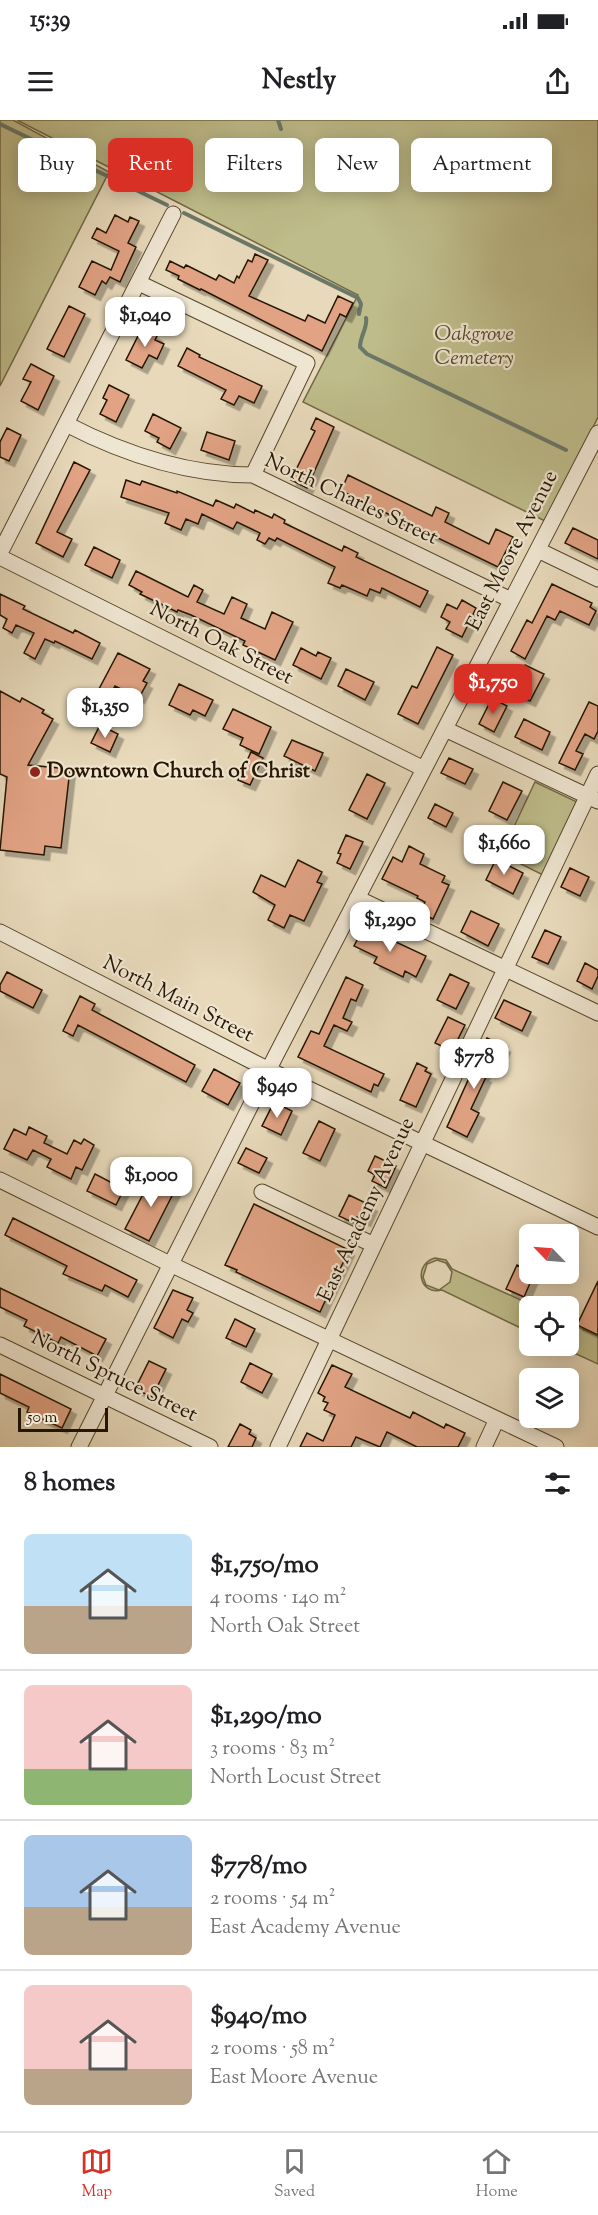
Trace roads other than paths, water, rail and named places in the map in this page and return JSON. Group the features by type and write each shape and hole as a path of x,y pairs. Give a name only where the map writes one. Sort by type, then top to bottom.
{"street":[{"path":"0,555 173,214"},
{"path":"139,283 307,363 253,475"},
{"name":"North Charles Street","path":"66,424 129,453 167,464 229,475 253,475 511,600"},
{"name":"East Moore Avenue","path":"79,1447 357,898 598,433"},
{"path":"538,550 598,579"},
{"name":"North Oak Street","path":"0,555 424,769"},
{"path":"444,729 593,798"},
{"name":"East Academy Avenue","path":"278,1447 505,969 593,798 598,774"},
{"path":"357,898 598,1013"},
{"name":"North Main Street","path":"0,932 269,1070 596,1222"},
{"path":"0,1180 170,1264 556,1447"},
{"path":"262,1192 374,1245"},
{"name":"North Spruce Street","path":"0,1345 210,1447"},
{"path":"484,1447 497,1419"}],"waterway":[{"path":"278,120 281,129"},
{"path":"0,124 167,205"},
{"path":"184,213 358,298 361,304 359,314"},
{"path":"366,318 360,347 367,354 566,450"}],"place":[{"name":"Downtown Church of Christ","path":"35,772"}],"park label":[{"name":"Oakgrove Cemetery","path":"474,347"}]}
